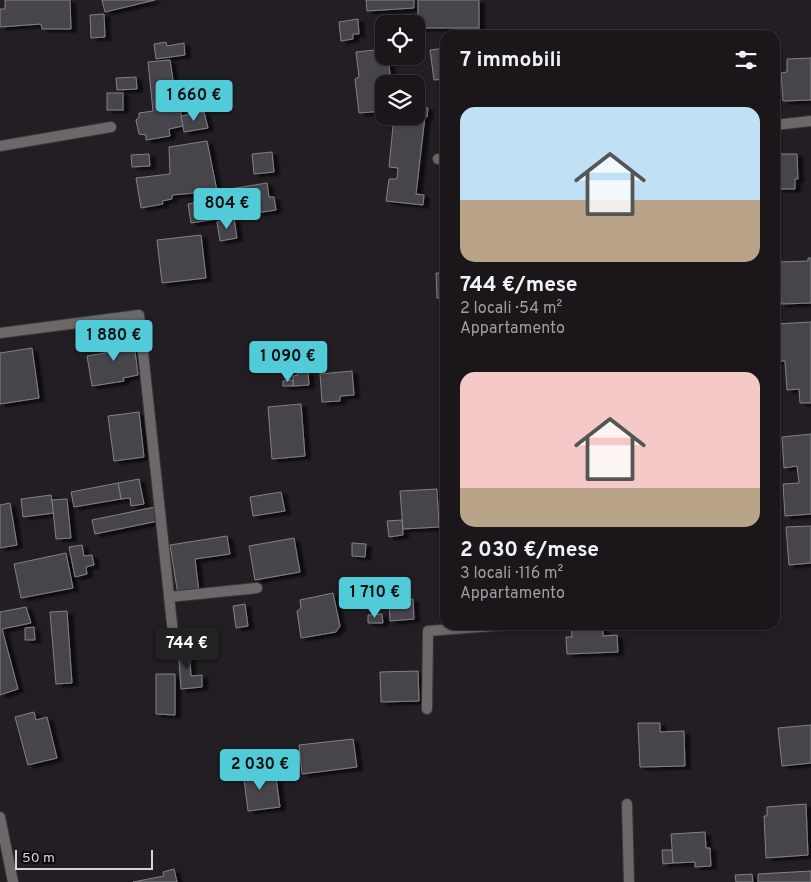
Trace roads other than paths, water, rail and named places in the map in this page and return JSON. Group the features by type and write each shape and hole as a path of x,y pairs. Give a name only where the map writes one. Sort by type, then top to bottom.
{"street":[{"path":"780,124 811,121"},
{"path":"0,146 111,127"},
{"path":"0,333 140,315 175,652"},
{"path":"169,597 257,588"},
{"path":"427,709 428,631 441,630"},
{"path":"627,804 629,882"},
{"path":"0,817 13,882"}]}
